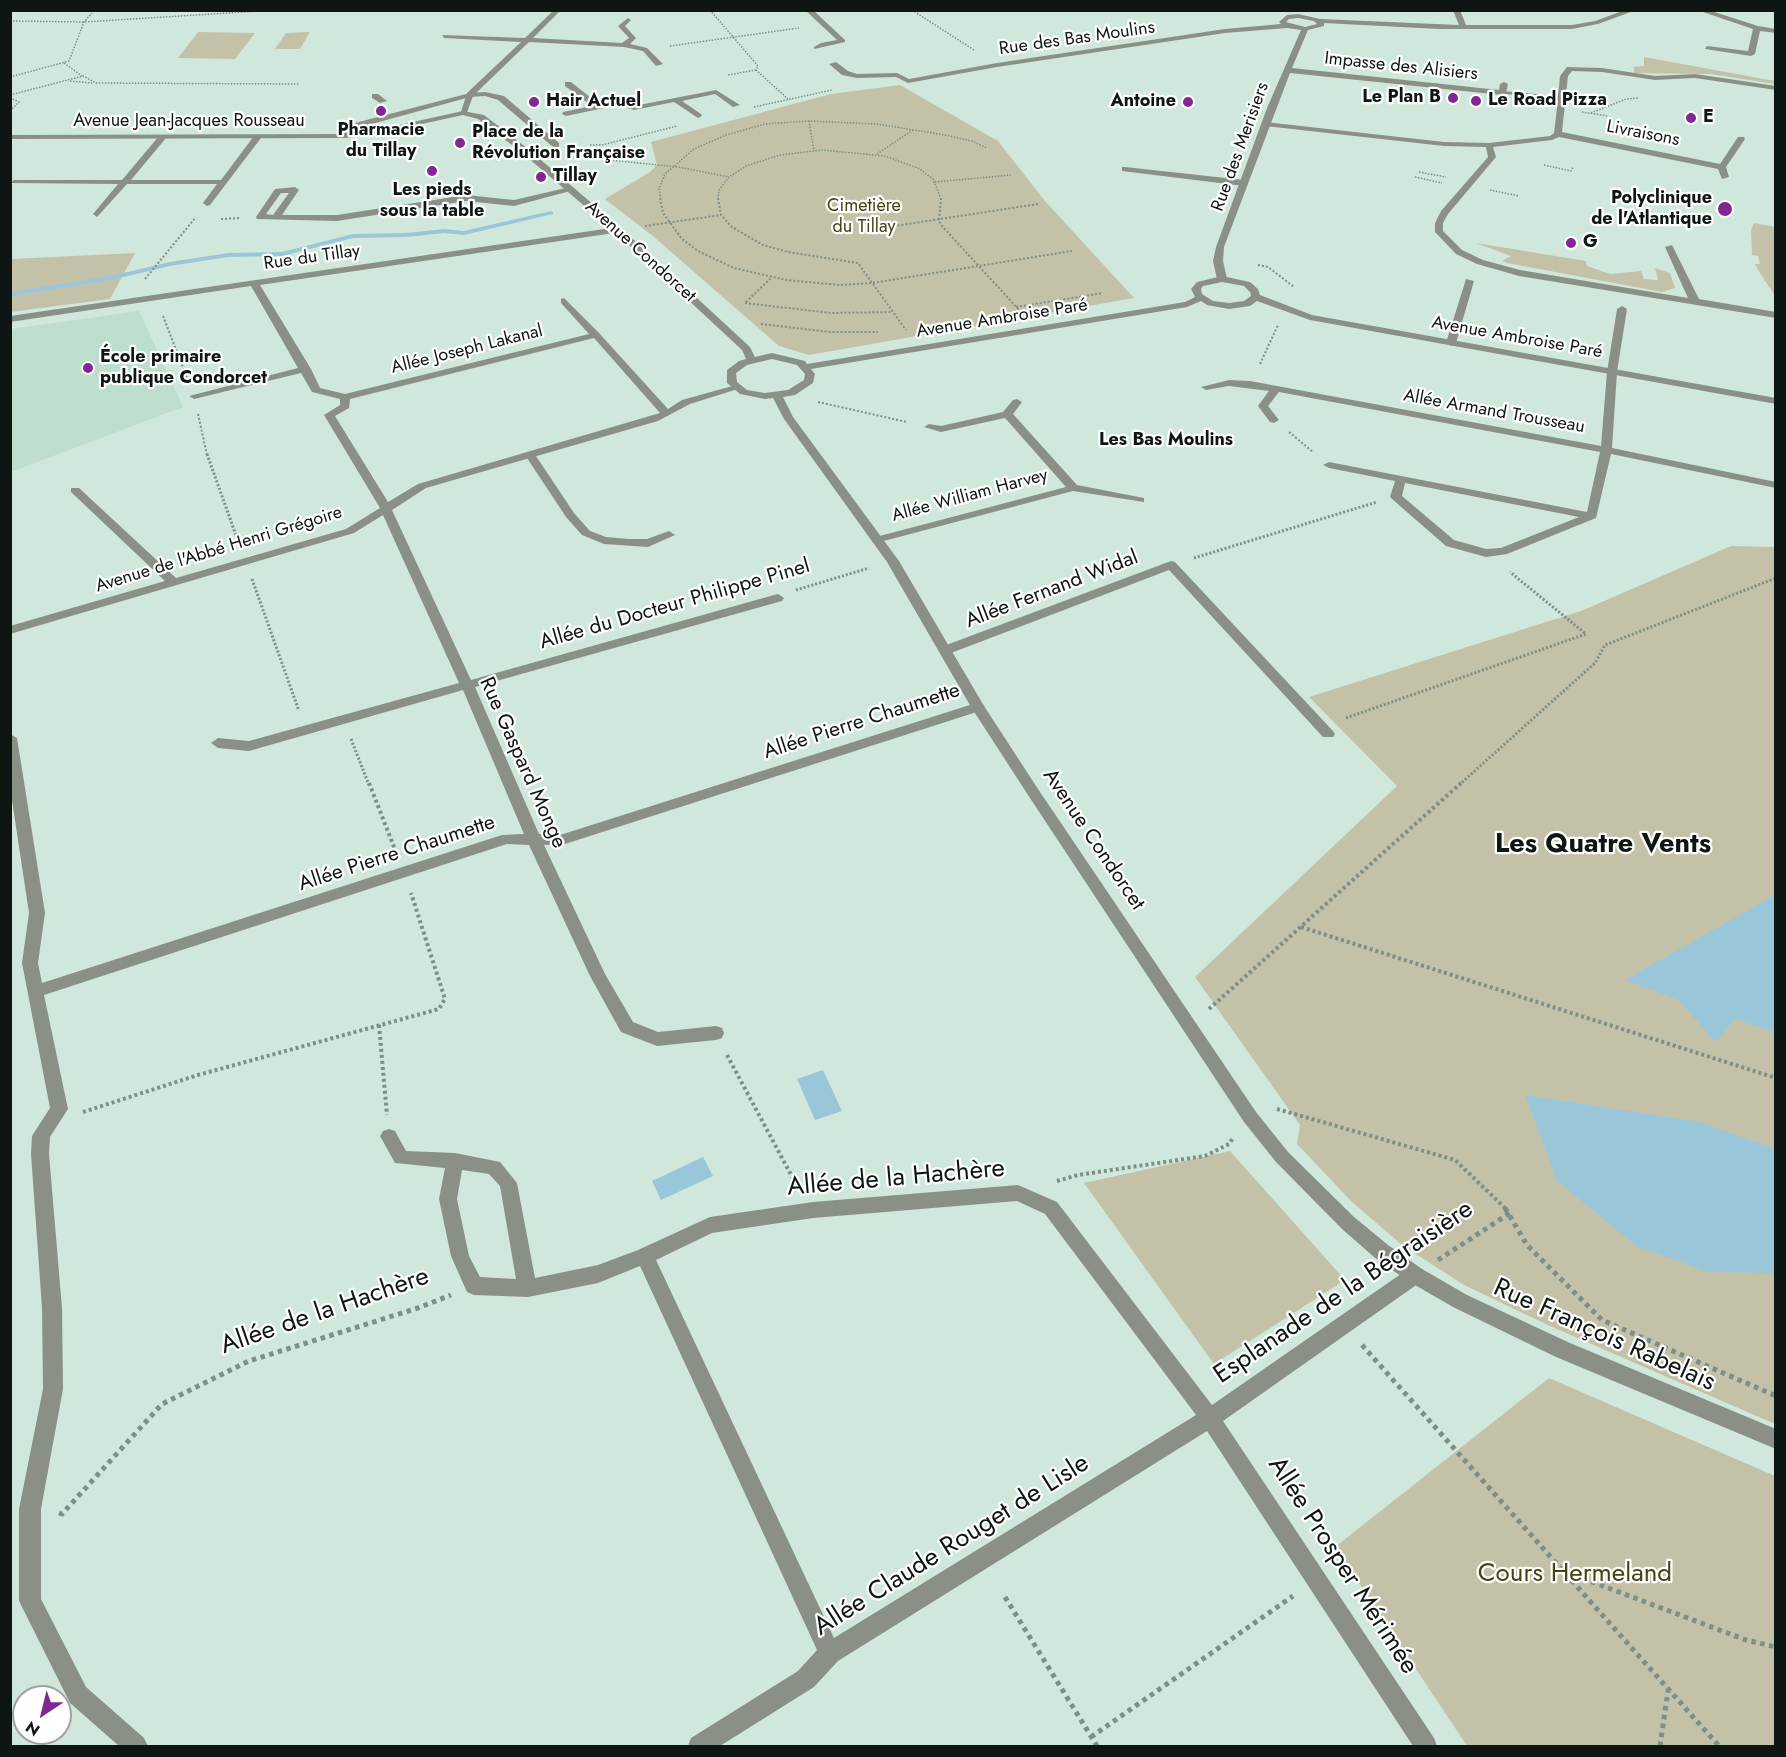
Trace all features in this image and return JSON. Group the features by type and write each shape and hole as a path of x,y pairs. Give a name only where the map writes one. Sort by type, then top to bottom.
{"street":[{"path":"398,112 413,123 463,113 470,94 558,10"},
{"path":"808,10 843,41 823,44 816,48"},
{"path":"1456,10 1464,27"},
{"path":"1279,13 1287,17 1305,16 1319,21 1464,27 1572,27 1596,23 1633,10"},
{"path":"1700,10 1757,28 1776,31"},
{"path":"1286,26 1282,22 1287,17"},
{"path":"624,45 633,38 621,26 628,20"},
{"path":"1305,29 1320,27 1322,25 1319,21"},
{"name":"Rue des Bas Moulins","path":"833,64 845,73 857,76 897,75 908,81 997,65 1225,31 1286,26 1305,29"},
{"path":"1707,48 1751,54 1757,28"},
{"name":"Rue des Merisiers","path":"1222,279 1218,261 1220,247 1286,70 1305,29"},
{"path":"444,36 624,45 645,49 659,64"},
{"path":"1265,124 1444,144 1489,145 1552,138 1558,134 1564,76 1570,69 1602,70 1655,78 1695,76 1776,88"},
{"name":"Impasse des Alisiers","path":"1286,70 1502,93 1504,84"},
{"path":"568,84 598,107"},
{"path":"566,114 622,104 634,108 716,92 736,105"},
{"path":"1502,93 1561,98"},
{"path":"343,136 358,125 398,112 470,94 485,94 501,98 556,145"},
{"path":"676,100 698,116"},
{"name":"Avenue Condorcet","path":"463,113 481,117 524,150 618,230 746,349 751,359"},
{"path":"529,122 539,120"},
{"name":"Avenue Jean-Jacques Rousseau","path":"10,138 343,136 367,134 413,123"},
{"name":"Livraisons","path":"1558,134 1722,167"},
{"path":"97,214 162,138"},
{"path":"207,203 257,138"},
{"path":"1725,177 1722,167 1741,140"},
{"path":"1489,145 1492,157 1444,213 1439,223 1439,232 1459,252 1480,262 1519,273 1776,315"},
{"path":"1125,169 1244,183"},
{"path":"14,182 223,182"},
{"path":"260,217 278,191 295,190 275,218"},
{"path":"260,217 337,218 466,198 495,199 514,203 570,190"},
{"name":"Rue du Tillay","path":"10,319 618,230"},
{"path":"1669,247 1695,302"},
{"path":"1222,279 1204,282 1198,286 1197,292 1201,298 1210,303 1229,306 1247,304 1256,297"},
{"name":"Avenue Ambroise Paré","path":"1222,279 1247,284 1255,291 1256,297 1310,317 1776,401"},
{"path":"1451,343 1469,281"},
{"path":"254,283 306,369 316,390 345,397"},
{"name":"Avenue Ambroise Paré","path":"807,367 1187,304 1201,298"},
{"path":"564,301 667,414"},
{"path":"1592,516 1606,450 1612,372 1622,309"},
{"name":"Allée Joseph Lakanal","path":"345,397 596,335"},
{"path":"783,357 807,367 810,374 809,381 791,393 777,396 754,395 736,388 732,383 731,372 751,359 783,357"},
{"path":"194,396 306,369"},
{"name":"Allée Armand Trousseau","path":"1206,387 1229,383 1276,389 1606,450 1776,485"},
{"name":"Avenue de l'Abbé Henri Grégoire","path":"10,630 350,531 385,507 422,486 667,414 686,402 736,388"},
{"path":"1274,420 1263,406 1276,389"},
{"name":"Avenue Condorcet","path":"777,396 788,417 893,561 978,707 1250,1117 1282,1157 1348,1223 1414,1275"},
{"name":"Rue Gaspard Monge","path":"345,397 345,406 329,415 385,507 467,685 534,840 598,976 627,1027 657,1039 716,1033"},
{"path":"929,427 941,429 1007,414 1017,402"},
{"name":"Allée William Harvey","path":"1007,414 1073,488"},
{"path":"530,454 570,515 586,533 604,540 629,543 648,543 669,535"},
{"path":"1329,465 1592,516"},
{"path":"1401,479 1396,497 1450,543 1486,553 1503,551 1592,516"},
{"name":"Allée William Harvey","path":"876,540 1073,488 1140,500"},
{"path":"75,490 174,583"},
{"name":"Allée Fernand Widal","path":"946,650 1171,565 1325,730"},
{"name":"Allée du Docteur Philippe Pinel","path":"218,743 249,746 778,598"},
{"name":"Allée Pierre Chaumette","path":"36,991 507,839 560,840 978,707"},
{"path":"10,738 37,913 30,963 60,1110 41,1136 40,1154 52,1308 53,1389 30,1509 30,1601 78,1695 136,1746"},
{"path":"389,1136 402,1158 456,1161 494,1167 508,1183 519,1252 528,1288"},
{"path":"456,1161 448,1199 459,1256 474,1286"},
{"name":"Allée de la Hachère","path":"474,1286 528,1288 598,1274 645,1256 710,1225 813,1210 1018,1192 1051,1208 1210,1418"},
{"path":"645,1256 830,1653"},
{"name":"Esplanade de la Bégraisière","path":"1210,1418 1414,1275"},
{"name":"Rue François Rabelais","path":"1414,1275 1460,1301 1563,1350 1776,1439"},
{"name":"Allée Claude Rouget de Lisle","path":"699,1746 806,1678 830,1653 1210,1418"},
{"name":"Allée Prosper Mérimée","path":"1210,1418 1426,1746"}],"path":[{"path":"10,21 84,22 276,10"},
{"path":"710,10 758,66 756,70"},
{"path":"912,10 997,65"},
{"path":"10,77 69,61 84,22 92,13"},
{"path":"645,49 824,25"},
{"path":"63,63 96,83"},
{"path":"733,81 728,75 756,70"},
{"path":"756,70 788,99"},
{"path":"10,97 83,76"},
{"path":"67,81 299,84"},
{"path":"10,97 18,102 10,111"},
{"path":"1591,113 1626,99 1643,97"},
{"path":"809,121 814,151"},
{"path":"987,148 972,141 877,124 809,121 765,124 735,132 694,149 672,166 665,174 659,189 663,213 682,239 706,255 734,268 772,278 823,284 872,283 1072,251"},
{"path":"877,155 914,129"},
{"path":"897,331 907,332 858,263 788,252 763,245 732,227 721,215 717,203 719,190 729,177 746,166 780,154 814,151 877,155 920,169 935,182 941,199 939,219 942,226 1020,312"},
{"path":"610,160 672,166 729,177"},
{"path":"1544,165 1571,171 1573,167"},
{"path":"935,182 1011,175"},
{"path":"151,271 207,203"},
{"path":"862,231 1038,204"},
{"path":"618,230 721,215"},
{"path":"216,219 260,217"},
{"path":"194,219 205,219"},
{"path":"772,278 745,303 831,313 892,312"},
{"path":"1016,307 1103,293"},
{"path":"156,298 194,396 208,459 306,730"},
{"path":"761,324 830,332 888,332"},
{"path":"788,417 817,402 929,427"},
{"path":"1274,420 1329,465"},
{"name":"Allée Fernand Widal","path":"1171,565 1396,497"},
{"path":"1325,730 1586,634 1486,553"},
{"name":"Allée du Docteur Philippe Pinel","path":"778,598 795,590 893,561"},
{"path":"1207,1011 1595,663 1605,645 1776,578"},
{"path":"82,1112 198,1075 439,1009 445,999 404,873 343,719"},
{"path":"1301,927 1776,1078"},
{"path":"379,1025 389,1136"},
{"path":"716,1033 813,1210"},
{"path":"1018,1192 1078,1175 1205,1156 1229,1144 1250,1117 1277,1109 1455,1160 1510,1213 1527,1245 1602,1320 1776,1396"},
{"name":"Esplanade de la Bégraisière","path":"1414,1275 1510,1213"},
{"name":"Allée de la Hachère","path":"30,1509 62,1514 162,1404 249,1361 418,1308 474,1286"},
{"path":"1343,1325 1719,1746"},
{"path":"1566,1572 1746,1640 1776,1647"},
{"path":"1091,1737 1301,1590"},
{"path":"1005,1597 1097,1746"},
{"path":"1660,1746 1668,1690"}],"shaded area":[{"name":"École primaire publique Condorcet","path":"139,311 183,407 11,472 11,329"}],"green space":[{"path":"198,32 255,33 235,59 178,58"},
{"path":"310,32 300,49 275,49 286,33"},
{"path":"1644,57 1775,81 1775,84 1711,74 1634,73 1634,67 1644,66"},
{"name":"Cimetière du Tillay","path":"900,85 998,141 1045,201 1134,298 809,355 779,346 654,237 605,199 650,172 657,165 651,142 831,94"},
{"path":"1754,223 1775,227 1775,296 1755,264 1760,264 1758,256 1752,255 1751,230"},
{"path":"1476,243 1586,261 1587,266 1610,274 1641,271 1644,279 1658,280 1655,268 1670,273 1675,288 1662,292 1507,263 1502,261 1511,256"},
{"path":"135,253 110,299 11,312 11,259"},
{"path":"1731,546 1775,547 1775,1424 1550,1326 1464,1285 1402,1245 1352,1202 1297,1144 1300,1125 1195,977 1397,786 1309,697 1581,611"},
{"path":"1230,1151 1345,1280 1214,1364 1084,1183"},
{"name":"Cours Hermeland","path":"1549,1378 1775,1476 1775,1746 1467,1746 1335,1547"}],"water":[{"path":"1775,895 1775,1032 1735,1019 1715,1042 1679,1000 1625,980"},
{"path":"823,1070 842,1111 815,1120 797,1079"},
{"path":"1525,1095 1700,1122 1775,1149 1775,1273 1708,1272 1637,1246 1557,1181"},
{"path":"703,1157 713,1176 661,1200 652,1181"}],"waterway":[{"path":"10,294 111,278 170,264 228,255 282,254 353,236 406,235 444,231 464,233 551,213"}],"place":[{"name":"Le Plan B","path":"1453,98"},
{"name":"Le Road Pizza","path":"1476,101"},
{"name":"Hair Actuel","path":"534,102"},
{"name":"Antoine","path":"1188,102"},
{"name":"Pharmacie du Tillay","path":"381,111"},
{"name":"E","path":"1691,118"},
{"name":"Place de la Révolution Française","path":"460,143"},
{"name":"Les pieds sous la table","path":"432,171"},
{"name":"Tillay","path":"541,177"},
{"name":"Polyclinique de l'Atlantique","path":"1725,209"},
{"name":"G","path":"1571,243"},
{"name":"École primaire publique Condorcet","path":"88,368"}],"district":[{"name":"Les Bas Moulins","path":"1166,441"},
{"name":"Les Quatre Vents","path":"1603,845"}]}
